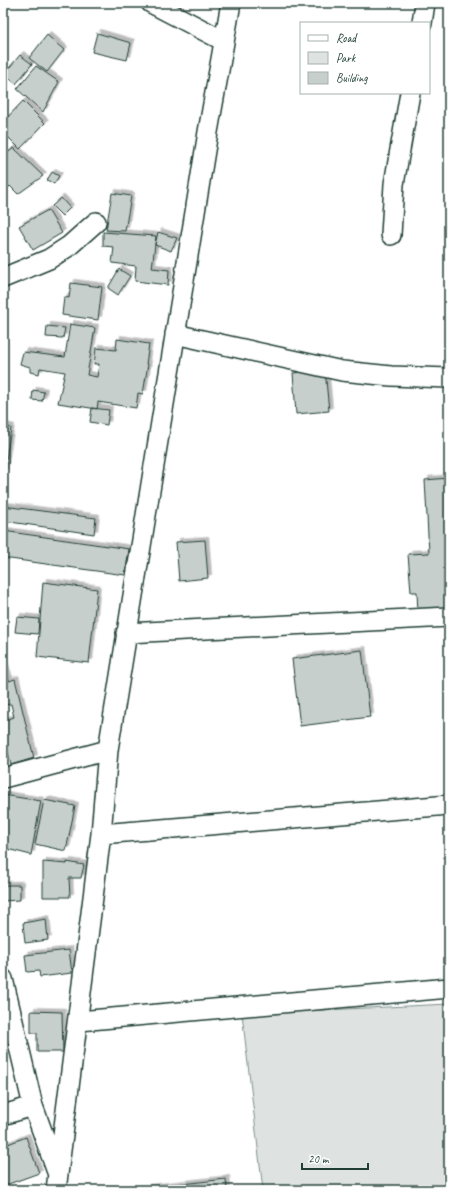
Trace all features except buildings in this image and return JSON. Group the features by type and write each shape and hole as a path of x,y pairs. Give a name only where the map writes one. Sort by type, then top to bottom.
{"street":[{"path":"152,3 224,41"},
{"path":"57,1182 101,834 108,750 208,132 231,3"},
{"path":"422,22 425,3"},
{"path":"391,235 394,184 410,94"},
{"path":"3,278 49,259 69,246 96,222"},
{"path":"176,334 342,371 391,376 449,378"},
{"path":"126,633 449,617"},
{"path":"3,778 108,750"},
{"path":"101,834 449,805"},
{"path":"3,979 32,1106 57,1182"},
{"path":"78,1021 449,988"},
{"path":"3,1116 32,1106"}],"green space":[{"path":"449,1004 449,1190 263,1190 242,1014"}]}
